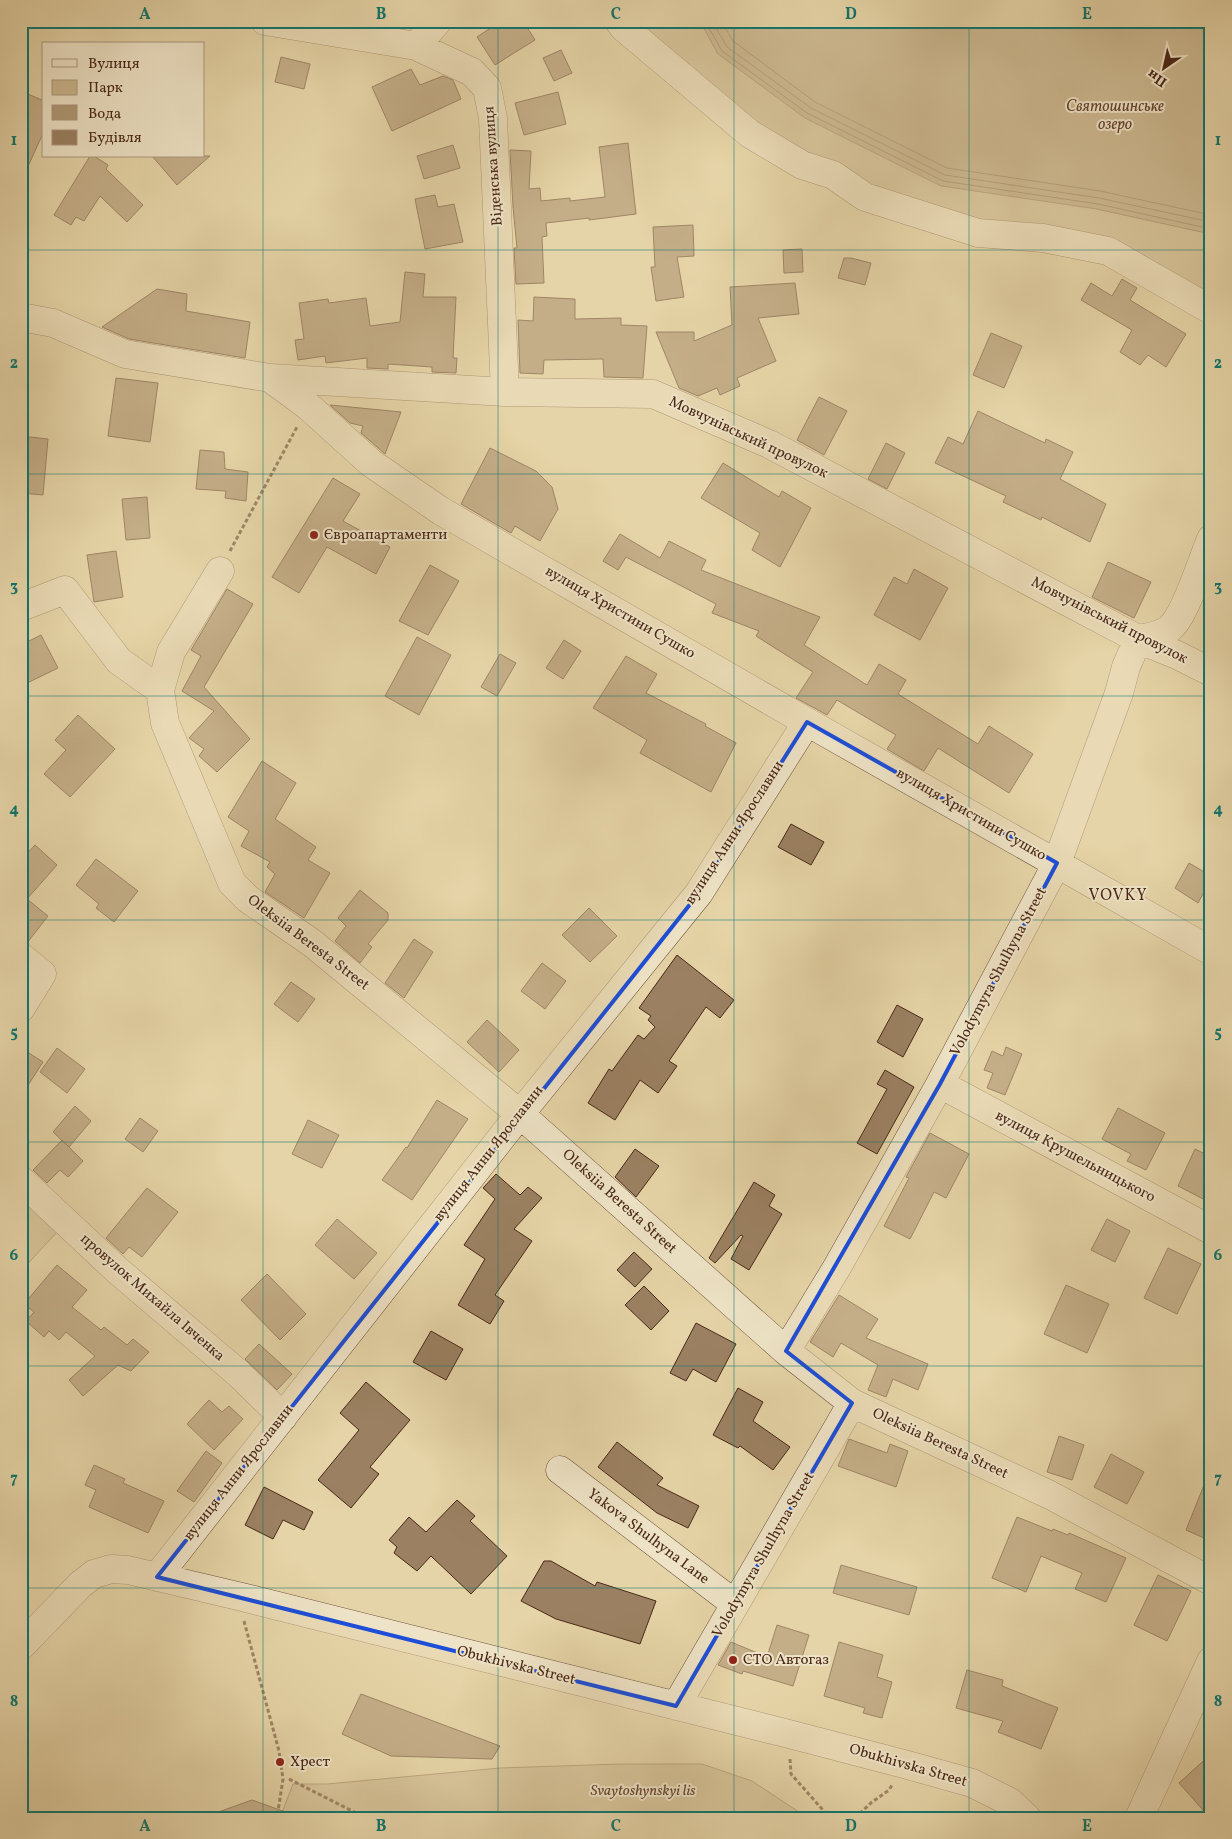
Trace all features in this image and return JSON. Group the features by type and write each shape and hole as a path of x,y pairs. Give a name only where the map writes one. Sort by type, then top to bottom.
{"street":[{"name":"Віденська вулиця","path":"265,21 416,46 472,72 487,88 493,118 505,392"},
{"path":"416,46 438,21"},
{"path":"619,21 623,27 750,134 802,166 833,175 865,198 978,233 1043,238 1108,251 1211,310"},
{"name":"вулиця Христини Сушко","path":"21,317 53,323 125,354 270,378 308,406 371,463 440,511 1211,951"},
{"name":"Мовчунівський провулок","path":"270,378 505,392 653,394 769,444 1138,639 1211,672"},
{"path":"1138,639 1155,636 1173,626 1183,608 1211,539"},
{"name":"Oleksiia Beresta Street","path":"220,571 171,652 160,690 164,723 232,883 248,899 312,943 520,1114 786,1351 852,1403 1050,1495 1211,1581"},
{"path":"21,606 65,590 118,661 160,690"},
{"name":"Volodymyra Shulhyna Street","path":"786,1351 836,1269 940,1084 1057,863 1119,693 1126,667 1138,639"},
{"name":"вулиця Анни Ярославни","path":"157,1577 520,1114 699,894 807,722"},
{"path":"21,957 42,974 21,1008"},
{"name":"вулиця Крушельницького","path":"940,1084 1211,1230"},
{"name":"провулок Михайла Івченка","path":"21,1180 117,1270 238,1374 283,1417"},
{"name":"Volodymyra Shulhyna Street","path":"676,1706 852,1403"},
{"name":"Yakova Shulhyna Lane","path":"560,1470 735,1604"},
{"name":"Obukhivska Street","path":"21,1646 81,1584 94,1574 111,1569 128,1570 904,1764 972,1784 1010,1802 1028,1818"},
{"path":"1139,1818 1211,1661"}],"path":[{"path":"220,571 308,406"},
{"path":"242,1597 242,1614 280,1751 283,1779 277,1818"},
{"path":"789,1734 791,1774 830,1818"},
{"path":"855,1818 872,1802 889,1790 904,1764"},
{"path":"288,1779 366,1818"}],"highlighted area":[{"path":"807,722 1057,863 940,1084 786,1351 852,1403 676,1706 157,1577 699,893"}],"green space":[{"path":"631,21 700,21 718,54 1097,209 1211,234 1211,300 1007,228 880,191 802,150 753,120"},
{"path":"21,1194 59,1230 21,1271"},
{"name":"Svaytoshynskyi lis","path":"619,1764 702,1764 752,1781 808,1818 280,1818 293,1784 327,1784 500,1768"}],"water":[{"name":"Святошинське озеро","path":"700,21 1211,21 1211,234 1097,209 941,186 805,118 718,54"}],"building":[{"path":"501,21 523,21 535,40 495,65 477,37"},
{"path":"561,50 572,73 554,81 543,58"},
{"path":"281,57 310,64 304,89 275,82"},
{"path":"411,69 420,85 443,76 453,80 461,99 392,131 372,87"},
{"path":"21,91 42,100 42,135 21,182"},
{"path":"558,92 566,124 524,135 515,103"},
{"path":"628,143 636,214 546,223 547,236 542,237 544,283 516,284 514,248 517,248 510,150 531,151 529,189 540,188 541,201 570,198 570,201 605,197 599,147"},
{"path":"453,145 460,168 424,179 417,156"},
{"path":"205,156 210,156 177,185 154,158 205,158"},
{"path":"89,158 97,158 108,165 106,169 143,205 127,222 100,196 84,221 76,217 71,225 54,215"},
{"path":"435,195 438,207 454,204 463,242 425,249 415,199"},
{"path":"693,225 694,256 677,257 684,297 656,301 651,267 655,267 653,227"},
{"path":"802,249 803,272 784,273 783,250"},
{"path":"844,258 871,263 865,285 838,278"},
{"path":"405,272 425,274 423,297 456,297 453,358 457,358 456,373 432,372 432,367 388,364 388,369 367,368 367,358 326,363 325,356 298,360 295,340 304,339 299,303 328,299 329,303 366,298 370,326 400,322"},
{"path":"1122,279 1137,288 1130,300 1186,334 1166,367 1148,355 1140,365 1120,352 1132,330 1081,300 1091,283 1112,296"},
{"path":"795,283 799,314 758,318 776,361 737,378 740,386 720,395 717,388 698,396 679,388 656,332 694,332 694,341 732,325 730,287"},
{"path":"157,289 187,294 186,311 250,322 245,358 129,339 102,327"},
{"path":"534,297 575,299 575,319 621,318 621,325 647,326 643,378 604,377 603,359 544,360 543,374 520,373 518,320 533,321"},
{"path":"991,333 1022,346 1004,388 973,375"},
{"path":"116,378 158,383 150,442 108,436"},
{"path":"819,397 847,411 824,455 797,440"},
{"path":"330,405 401,412 385,454 361,433 363,426 350,423"},
{"path":"978,411 1045,443 1046,439 1073,452 1060,479 1106,504 1090,542 1042,517 1041,520 1003,502 1006,496 935,463 948,437 963,444"},
{"path":"21,436 48,439 43,495 21,493"},
{"path":"886,443 905,453 887,489 868,479"},
{"path":"490,448 536,471 552,487 558,509 540,541 515,526 511,533 461,504"},
{"path":"200,450 224,452 225,469 248,472 246,501 225,498 226,491 196,489"},
{"path":"723,463 779,497 782,491 811,508 780,567 752,550 760,533 701,498"},
{"path":"333,478 360,494 343,521 390,547 376,574 327,547 299,593 272,577"},
{"path":"147,497 150,538 126,540 122,499"},
{"path":"620,534 660,558 669,541 706,560 701,570 820,617 804,645 867,685 879,664 906,680 898,694 978,744 989,726 1033,754 1009,793 938,748 924,771 887,749 896,735 837,700 827,715 796,698 813,672 756,636 759,631 712,613 716,604 626,557 618,570 603,561"},
{"path":"116,551 123,597 94,602 87,555"},
{"path":"1108,562 1151,582 1134,618 1092,597"},
{"path":"430,565 459,581 428,635 399,621"},
{"path":"914,569 948,588 920,640 874,615 894,577 907,584"},
{"path":"227,589 253,604 204,687 250,739 217,772 199,756 204,749 189,738 214,711 182,691 201,656 191,650"},
{"path":"41,635 58,668 21,686 21,645"},
{"path":"417,637 451,655 419,715 385,696"},
{"path":"564,640 581,651 563,679 546,668"},
{"path":"500,654 516,663 497,696 481,687"},
{"path":"626,656 657,674 646,693 706,724 705,726 736,743 711,792 640,753 647,740 593,708"},
{"path":"78,715 115,749 70,797 44,774 66,750 55,740"},
{"path":"262,761 296,783 275,819 316,847 308,860 330,873 304,918 265,892 275,874 267,867 270,862 241,846 249,831 228,817"},
{"path":"791,824 824,842 811,865 778,847"},
{"path":"35,845 57,865 27,899 48,916 27,943 21,942 21,860"},
{"path":"96,859 138,891 114,922 96,908 99,904 76,885"},
{"path":"1189,863 1211,876 1198,903 1175,888"},
{"path":"360,890 388,913 388,920 368,944 372,947 360,963 335,941 346,926 338,918"},
{"path":"589,908 617,936 590,962 562,935"},
{"path":"414,939 433,952 404,998 385,983"},
{"path":"677,955 734,1000 720,1018 706,1007 669,1061 677,1066 658,1093 640,1080 615,1120 588,1103 609,1069 612,1071 638,1035 644,1039 655,1027 648,1020 651,1016 639,1008"},
{"path":"542,963 566,981 545,1009 521,991"},
{"path":"291,982 315,999 298,1022 274,1004"},
{"path":"897,1005 923,1019 903,1057 877,1042"},
{"path":"487,1020 519,1050 499,1072 467,1042"},
{"path":"1006,1047 1022,1054 1005,1095 987,1088 993,1073 984,1070 992,1051 1003,1056"},
{"path":"21,1048 43,1062 21,1096"},
{"path":"57,1048 85,1069 67,1093 40,1072"},
{"path":"885,1070 914,1087 877,1154 857,1143 887,1089 877,1084"},
{"path":"437,1100 468,1119 412,1200 382,1180 407,1148"},
{"path":"75,1106 91,1121 69,1147 53,1132"},
{"path":"1118,1108 1165,1133 1146,1170 1127,1161 1131,1154 1102,1139"},
{"path":"140,1118 158,1131 143,1152 125,1139"},
{"path":"308,1120 339,1135 322,1168 292,1154"},
{"path":"930,1133 969,1154 946,1198 934,1192 910,1239 884,1226 909,1178 906,1177"},
{"path":"62,1140 83,1161 68,1177 60,1170 47,1183 33,1170"},
{"path":"635,1149 659,1166 636,1197 615,1177"},
{"path":"1195,1149 1211,1157 1211,1203 1178,1186"},
{"path":"496,1174 520,1195 528,1187 542,1198 514,1229 532,1241 495,1295 504,1301 490,1324 458,1305 485,1259 464,1245 495,1199 483,1188"},
{"path":"754,1182 775,1195 769,1206 782,1214 749,1270 731,1259 743,1236 741,1235 715,1263 709,1258"},
{"path":"147,1188 178,1212 142,1257 129,1247 123,1254 106,1238"},
{"path":"337,1219 377,1253 354,1279 315,1245"},
{"path":"1107,1219 1130,1231 1115,1262 1091,1250"},
{"path":"1168,1248 1201,1264 1177,1314 1144,1298"},
{"path":"634,1252 652,1269 635,1287 617,1270"},
{"path":"57,1265 87,1290 72,1307 101,1330 104,1327 127,1345 133,1339 149,1352 131,1371 118,1365 83,1396 69,1380 95,1356 66,1332 59,1340 49,1331 44,1337 26,1321 34,1312 24,1304"},
{"path":"267,1274 306,1314 280,1340 241,1300"},
{"path":"1066,1285 1109,1304 1087,1353 1044,1334"},
{"path":"644,1286 669,1311 651,1330 625,1305"},
{"path":"839,1295 878,1319 866,1338 928,1364 918,1390 893,1379 886,1397 868,1390 878,1365 841,1343 833,1357 810,1342"},
{"path":"696,1323 736,1344 716,1382 693,1369 686,1381 670,1373"},
{"path":"431,1331 463,1349 446,1380 413,1362"},
{"path":"259,1344 292,1374 277,1390 245,1359"},
{"path":"366,1382 410,1420 370,1467 379,1474 351,1508 318,1480 359,1430 340,1413"},
{"path":"738,1388 763,1402 753,1421 790,1447 773,1470 740,1446 738,1448 713,1435"},
{"path":"209,1400 222,1412 229,1406 243,1419 214,1450 187,1424"},
{"path":"1059,1436 1084,1445 1072,1480 1047,1472"},
{"path":"849,1439 887,1453 890,1444 908,1451 896,1487 838,1466"},
{"path":"617,1442 663,1478 657,1485 699,1506 688,1528 657,1513 598,1467"},
{"path":"206,1451 222,1463 194,1502 177,1491"},
{"path":"1111,1454 1144,1472 1127,1504 1094,1487"},
{"path":"94,1465 125,1479 123,1483 164,1501 148,1533 89,1507 96,1490 85,1485"},
{"path":"1210,1470 1211,1522 1204,1538 1186,1530"},
{"path":"264,1487 313,1512 304,1530 283,1520 273,1539 245,1525"},
{"path":"457,1500 475,1516 470,1521 507,1556 471,1594 431,1556 417,1571 394,1553 397,1547 389,1540 409,1517 426,1532"},
{"path":"1017,1517 1052,1531 1053,1529 1068,1535 1069,1533 1126,1558 1106,1602 1075,1589 1082,1573 1041,1556 1026,1592 992,1578"},
{"path":"544,1561 551,1561 595,1586 597,1582 656,1601 640,1644 556,1619 521,1601"},
{"path":"841,1565 917,1587 909,1615 833,1593"},
{"path":"1158,1575 1191,1591 1167,1641 1134,1625"},
{"path":"777,1625 809,1635 793,1686 743,1671 742,1674 718,1665 731,1642 767,1657"},
{"path":"839,1642 883,1655 877,1677 892,1682 882,1718 863,1713 865,1708 824,1696"},
{"path":"967,1670 1003,1680 1002,1686 1058,1708 1041,1749 998,1732 1003,1721 956,1708"},
{"path":"361,1694 500,1746 492,1759 391,1756 342,1734"},
{"path":"1211,1754 1211,1818 1210,1818 1179,1783"},
{"path":"252,1800 294,1815 293,1818 210,1818 210,1815"}],"place":[{"name":"Євроапартаменти","path":"314,535"},
{"name":"СТО Автогаз","path":"733,1660"},
{"name":"Хрест","path":"280,1762"}],"district":[{"name":"VOVKY","path":"1118,896"}]}
